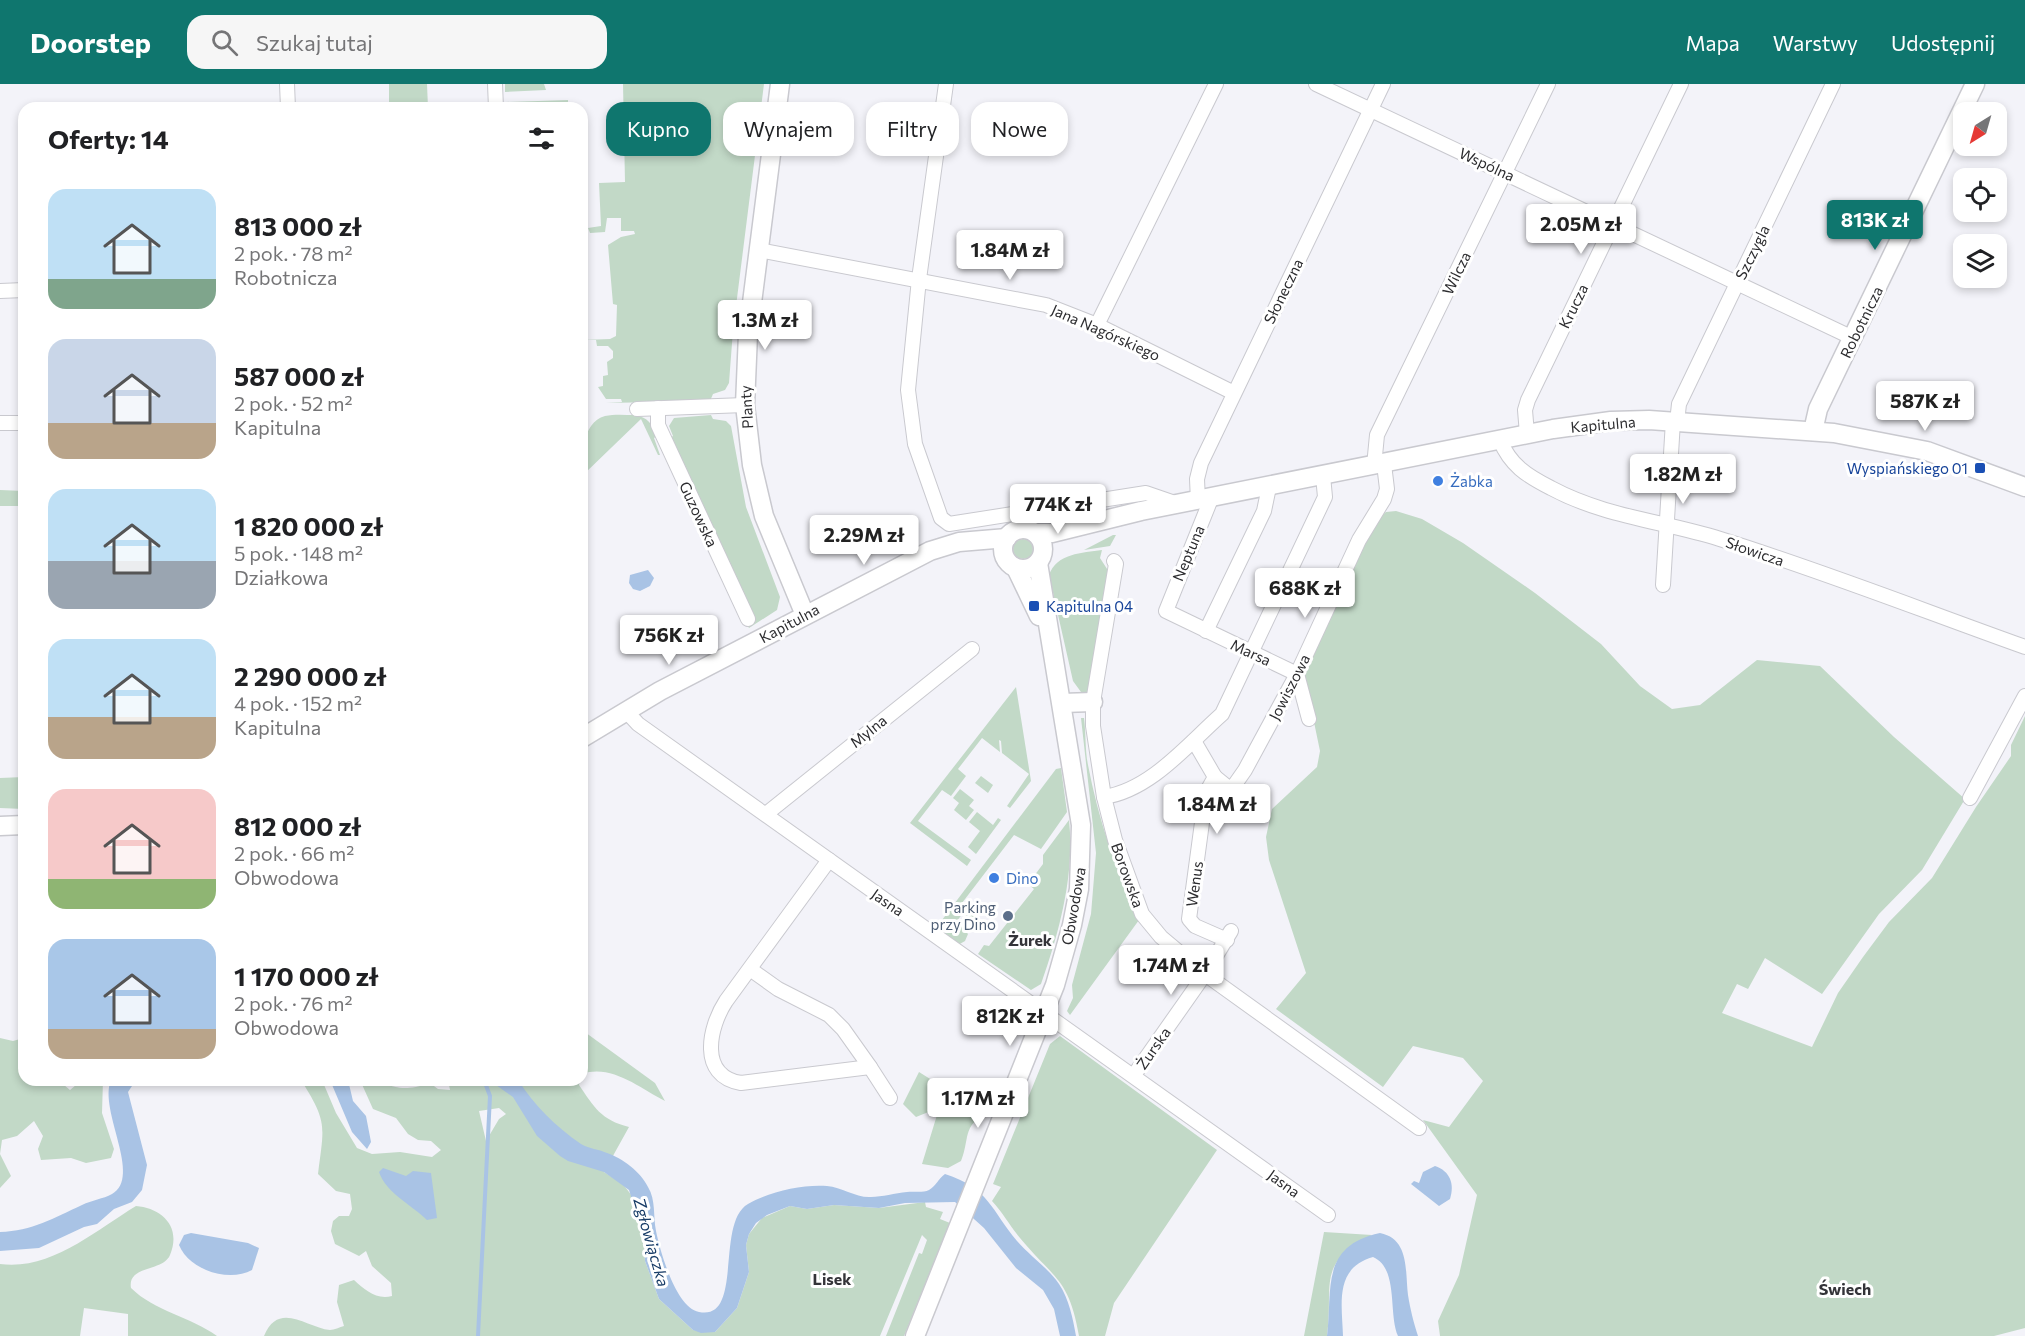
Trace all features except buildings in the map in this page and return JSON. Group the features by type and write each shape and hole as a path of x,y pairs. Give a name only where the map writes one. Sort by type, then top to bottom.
{"street":[{"path":"286,84 288,102"},
{"path":"495,84 495,102"},
{"name":"Planty","path":"780,84 748,334 745,405 752,465 764,516 805,615"},
{"path":"918,279 946,84"},
{"path":"1097,326 1216,84"},
{"name":"Wspólna","path":"1316,84 1853,338"},
{"name":"Słoneczna","path":"1197,502 1197,479 1201,463 1383,84"},
{"name":"Wilcza","path":"1379,464 1377,435 1548,84"},
{"name":"Krucza","path":"1527,434 1525,410 1528,400 1681,84"},
{"name":"Szczygla","path":"1663,585 1675,422 1679,404 1833,84"},
{"name":"Robotnicza","path":"1813,431 1816,414 1975,84"},
{"name":"Jana Nagórskiego","path":"759,250 1046,305 1097,326 1234,393"},
{"name":"Kapitulna","path":"918,279 908,390 915,444 941,518 949,524 1146,493 1197,502"},
{"path":"0,291 18,290"},
{"path":"637,409 745,405"},
{"name":"Guzowska","path":"658,408 658,425 748,618"},
{"name":"Kapitulna","path":"1035,533 1052,533 1096,524 1141,511 1197,502 1527,434 1611,421 1675,422 1813,431 1902,444 1961,462 2025,487"},
{"path":"0,423 18,423"},
{"name":"Słowicza","path":"1500,440 1506,455 1514,465 1551,489 1608,512 1729,542 2025,647"},
{"name":"Jowiszowa","path":"1215,777 1231,790 1245,770 1298,674 1359,540 1386,493 1379,464"},
{"path":"1104,797 1129,791 1194,741 1222,714 1325,497 1323,476"},
{"path":"1206,632 1264,511 1269,487"},
{"name":"Neptuna","path":"1166,608 1197,502"},
{"name":"Kapitulna","path":"1040,558 1096,524"},
{"path":"1020,530 1035,533 1043,546 1040,558 1028,569 1011,563 1004,544 1007,538 1020,530"},
{"name":"Kapitulna","path":"588,734 626,711 805,615 937,549 958,542 1007,538"},
{"name":"Kapitulna","path":"937,549 987,552 1011,563"},
{"name":"Obwodowa","path":"915,1336 1044,1013 1063,960 1072,925 1082,855 1078,801 1049,630 1049,615 1040,558"},
{"name":"Borowska","path":"1114,561 1116,564 1094,702 1097,766 1115,840 1142,914 1161,937 1205,974 1419,1128"},
{"name":"Obwodowa","path":"1011,563 1038,615 1049,630"},
{"name":"Marsa","path":"1166,608 1168,613 1206,632 1298,674"},
{"name":"Mylna","path":"766,814 972,649"},
{"path":"1298,674 1309,719"},
{"path":"1970,798 2025,696"},
{"path":"1062,704 1094,702"},
{"name":"Jasna","path":"626,711 638,724 1328,1215"},
{"path":"1194,741 1215,777"},
{"name":"Wenus","path":"1215,777 1206,793 1189,919 1195,926 1229,936"},
{"path":"2,824 18,825"},
{"path":"829,860 716,1017 711,1030 713,1059 718,1071 724,1077 734,1082 748,1083 870,1067"},
{"name":"Żurska","path":"1134,1075 1229,936"},
{"path":"750,969 778,989 829,1015 843,1029 890,1098"}],"green space":[{"path":"389,84 427,84 428,102 389,102"},
{"path":"505,84 544,84 546,90 505,92"},
{"path":"623,84 764,84 762,102 723,102 723,156 755,156 733,330 729,383 725,390 713,394 710,401 606,403 622,402 621,399 606,399 598,387 603,386 603,376 608,375 607,362 613,358 613,351 608,346 597,346 596,340 588,340 610,339 616,336 617,305 613,304 608,245 621,237 635,234 634,231 621,231 621,218 607,218 605,232 590,233 588,228 601,226 599,183 625,182 624,156 711,156 711,102 623,102"},
{"path":"568,100 568,102 506,102"},
{"path":"634,415 646,419 657,436 654,438 660,455 641,419 588,470 588,431 597,420 605,416"},
{"path":"711,415 713,419 726,421 731,426 746,507 780,597 777,610 749,628 740,614 670,438 673,436 669,426 674,418"},
{"path":"0,490 18,491 18,506 0,506"},
{"path":"1396,511 1422,519 1463,543 1535,593 1601,644 1640,686 1672,709 1700,705 1757,660 1820,666 1894,737 1965,799 1922,870 1879,914 1822,994 1765,958 1748,989 1737,984 1722,1013 1812,1047 1838,993 1889,922 1932,878 2011,756 2011,745 2025,716 2025,1328 1994,1336 1440,1336 1438,1321 1459,1275 1477,1195 1423,1120 1449,1127 1483,1081 1463,1058 1413,1046 1383,1087 1276,1009 1306,973 1269,860 1266,837 1272,809 1317,767 1320,751 1304,674 1360,552 1381,516 1386,512"},
{"path":"1116,535 1110,546 1084,550"},
{"path":"1023,539 1030,542 1033,549 1030,556 1023,559 1016,556 1013,549 1016,542"},
{"path":"1102,550 1100,558 1109,572 1088,693 1081,692 1073,681 1049,575 1058,562 1064,558 1079,553"},
{"path":"1016,687 1031,781 1010,808 1007,806 1029,774 1002,753 1001,741 999,740 1000,752 982,738 958,769 966,776 951,796 942,790 918,821 971,860 967,866 910,823"},
{"path":"1081,718 1084,718 1086,754 1102,824 1115,863 1139,920 1070,1015 1067,1011 1073,998 1072,985 1091,914 1096,853"},
{"path":"1061,768 1067,812 1041,849 1014,835 962,903 977,915 974,921 963,913 957,921 968,934 965,941 958,945 936,928 1056,769"},
{"path":"981,776 993,785 988,793 975,783"},
{"path":"18,777 18,809 0,808 0,778"},
{"path":"960,789 974,800 969,806 974,810 966,820 954,810 959,803 953,798"},
{"path":"977,812 993,825 998,818 1001,820 976,854 968,847 980,831 969,822"},
{"path":"1069,820 1070,862 1064,903 1054,945 1041,984 1031,990 978,954 984,945 989,946 1034,889 1028,884 1043,864 1043,855"},
{"path":"588,1034 655,1083 665,1101 625,1079 604,1072 588,1073"},
{"path":"1060,1036 1217,1150 1114,1303 1105,1336 1079,1336 1065,1290 1020,1238 992,1201 1001,1187 993,1184 1050,1044"},
{"path":"0,1038 13,1041 18,1040 18,1086 65,1086 70,1090 75,1086 103,1086 102,1113 114,1149 111,1158 86,1163 71,1158 41,1160 38,1149 43,1136 34,1121 17,1136 2,1140 0,1154"},
{"path":"919,1072 986,1114 970,1128 961,1161 948,1168 922,1164 937,1115 931,1111 916,1117 903,1104"},
{"path":"304,1086 325,1086 336,1113 357,1148 372,1154 400,1152 432,1157 441,1150 431,1141 418,1140 408,1134 396,1118 373,1109 363,1086 408,1088 434,1086 438,1089 450,1090 449,1086 580,1086 599,1112 611,1121 629,1127 604,1172 623,1184 632,1196 643,1234 645,1261 659,1299 693,1330 715,1332 737,1308 749,1272 746,1245 749,1234 762,1218 790,1206 807,1209 834,1205 879,1208 925,1202 926,1207 943,1212 940,1219 950,1223 904,1336 886,1336 919,1253 922,1254 927,1240 922,1235 880,1336 264,1336 270,1325 285,1318 330,1330 344,1326 337,1302 339,1285 354,1280 376,1295 392,1296 391,1283 372,1266 366,1251 359,1256 335,1244 331,1231 333,1221 339,1216 349,1216 352,1209 350,1194 336,1191 318,1174 322,1125 316,1106","holes":["499,1108 506,1114 499,1119 486,1141 479,1111"]},
{"path":"0,1154 11,1176 0,1188"},
{"path":"136,1206 154,1210 167,1220 173,1235 173,1245 166,1260 134,1276 131,1288 150,1303 207,1329 217,1336 128,1336 128,1314 84,1308 80,1336 0,1336 0,1264 19,1265 55,1255 89,1237"},
{"path":"1324,1232 1372,1235 1342,1256 1335,1266 1329,1289 1327,1336 1304,1336"}],"water":[{"path":"648,570 654,578 650,586 640,591 633,589 629,583 630,575"},
{"path":"110,1086 132,1086 128,1092 147,1165 142,1190 132,1202 114,1209 97,1224 84,1227 39,1248 0,1251 0,1232 42,1223 86,1203 109,1196 120,1185 123,1173 122,1158 110,1108"},
{"path":"333,1086 349,1086 353,1101 366,1116 371,1142 367,1149 352,1132"},
{"name":"Zgłowiączka","path":"497,1086 523,1086 554,1123 581,1144 619,1158 641,1176 652,1197 656,1231 670,1278 683,1300 699,1312 713,1311 721,1302 726,1287 733,1230 738,1214 748,1204 775,1193 807,1186 833,1187 865,1197 924,1191 931,1189 945,1174 960,1180 980,1193 1017,1241 1055,1278 1068,1303 1076,1336 1060,1336 1054,1309 1043,1290 1016,1268 984,1228 955,1202 905,1203 879,1208 834,1205 807,1209 790,1206 767,1215 756,1223 749,1234 746,1245 749,1272 737,1308 715,1332 701,1333 693,1330 659,1299 645,1261 643,1234 629,1190 604,1172 568,1161 560,1156 537,1136 513,1097"},
{"path":"1435,1166 1448,1175 1452,1188 1450,1199 1439,1206 1411,1184 1414,1181 1419,1183 1423,1172"},
{"path":"383,1168 406,1176 413,1171 431,1173 437,1218 427,1220 393,1192 379,1172"},
{"path":"191,1233 248,1243 259,1248 252,1270 232,1275 211,1272 200,1267 184,1254 179,1245 184,1235"},
{"path":"1380,1233 1390,1236 1401,1249 1406,1267 1412,1316 1418,1336 1398,1336 1390,1281 1381,1263 1373,1257 1360,1262 1346,1278 1342,1300 1343,1336 1327,1336 1330,1287 1338,1259 1347,1248 1360,1239"}],"waterway":[{"path":"478,1336 490,1096 486,1086"}],"place":[{"name":"Wyspiańskiego 01","path":"1980,468"},
{"name":"Żabka","path":"1438,481"},
{"name":"Kapitulna 04","path":"1034,606"},
{"name":"Dino","path":"994,878"},
{"name":"Parking przy Dino","path":"1008,916"}],"district":[{"name":"Żurek","path":"1030,939"},
{"name":"Lisek","path":"832,1278"},
{"name":"Świech","path":"1845,1288"}]}
